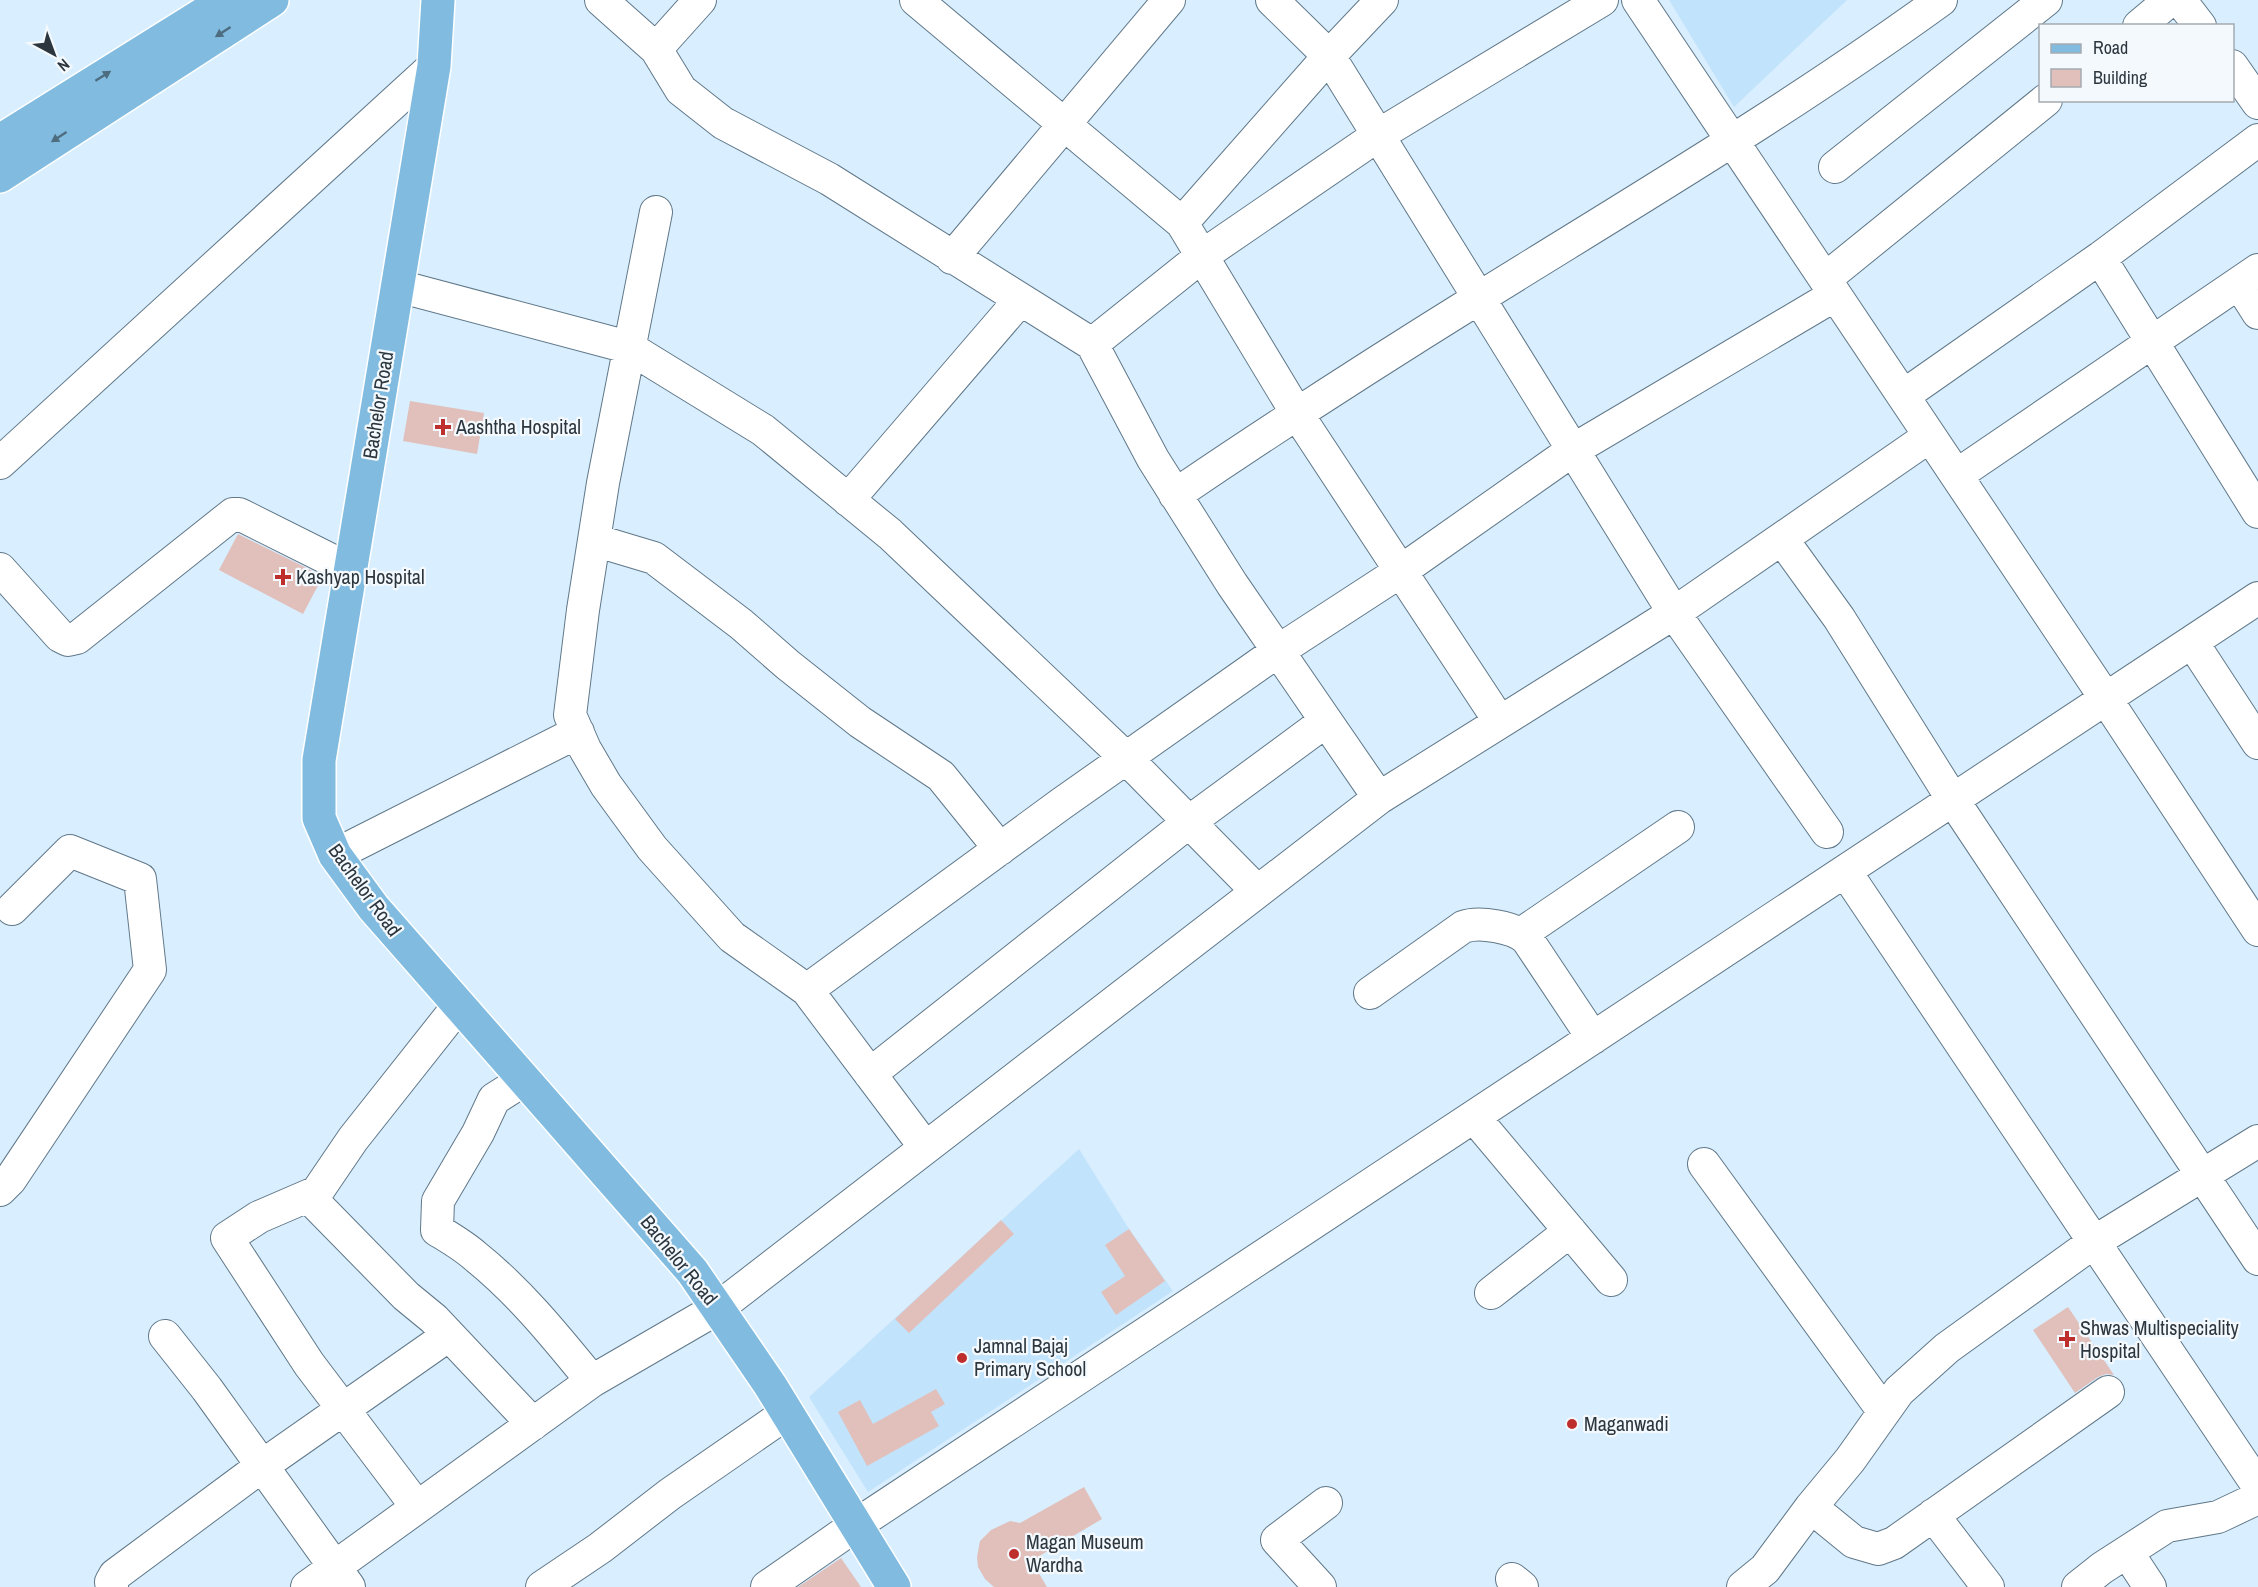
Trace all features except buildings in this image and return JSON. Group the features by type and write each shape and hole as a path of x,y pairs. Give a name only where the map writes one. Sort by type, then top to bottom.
{"main road":[{"path":"0,141 226,0"},
{"path":"0,176 272,0"},
{"name":"Bachelor Road","path":"438,0 434,66 319,760 319,818 335,855 373,907 692,1271 787,1413 894,1587"}],"street":[{"path":"601,0 656,49 681,90 723,123 829,179 1092,344 1153,459 1175,495 1232,584 1379,798"},
{"path":"656,49 700,0"},
{"path":"916,0 1182,223 1296,412 1500,722"},
{"path":"952,258 1170,0"},
{"path":"1272,0 1329,56 1674,613 1827,832"},
{"path":"1182,223 1329,56 1382,0"},
{"path":"1092,344 1202,256 1377,136 1602,0"},
{"path":"1638,0 2258,930"},
{"path":"1175,495 1296,412 1733,142 1867,54 1941,0"},
{"path":"1835,167 2046,0"},
{"path":"2141,24 2170,0"},
{"path":"2180,0 2198,24"},
{"path":"0,463 434,66"},
{"path":"2234,69 2258,103"},
{"path":"807,990 1126,758 1278,651 1401,571 1573,450 1830,287 2044,102"},
{"path":"1903,396 2100,258 2258,141"},
{"path":"656,212 628,347 594,540 570,715 606,785 652,848 732,937 807,990 925,1147"},
{"path":"2100,258 2258,512"},
{"path":"1956,475 2249,277 2258,313"},
{"path":"398,286 628,347 763,430 890,534 1126,758 1257,891"},
{"path":"848,500 1020,300"},
{"path":"307,1587 342,1577 417,1507 592,1381 718,1308 1379,798 1674,613 1930,436"},
{"path":"0,569 60,636 69,640 76,638 233,514 239,514 351,570"},
{"path":"1782,538 1839,618 1953,800 2258,1259"},
{"path":"594,540 654,558 741,624 860,722 941,776 1000,849"},
{"path":"767,1587 856,1525 2258,598"},
{"path":"2192,642 2258,743"},
{"path":"870,1074 1189,822 1326,721"},
{"path":"335,855 578,732"},
{"path":"1521,934 1678,827"},
{"path":"0,1190 10,1180 150,970 140,879 70,851 12,909"},
{"path":"1845,871 2258,1486"},
{"path":"1370,993 1469,925 1515,930 1521,934 1593,1038"},
{"path":"417,1507 309,1364 227,1238 259,1217 317,1192 353,1139 459,1005"},
{"path":"524,1080 494,1099 478,1133 438,1201 437,1230 475,1256 510,1288 542,1321 592,1381"},
{"path":"1474,1117 1611,1280"},
{"path":"1762,1581 1811,1507 1850,1460 1899,1391 1947,1348 2094,1242 2258,1140"},
{"path":"1704,1164 1884,1412"},
{"path":"308,1196 406,1296 434,1319 533,1424"},
{"path":"1491,1293 1570,1231"},
{"path":"112,1587 111,1582 115,1575 262,1467 449,1335"},
{"path":"165,1336 342,1577"},
{"path":"1811,1507 1854,1542 1878,1549 1894,1543 2108,1392"},
{"path":"542,1587 787,1413"},
{"path":"2078,1587 2168,1526 2218,1517 2258,1498"},
{"path":"1320,1587 1277,1540 1326,1503"},
{"path":"1933,1515 1988,1587"},
{"path":"2127,1552 2150,1587"}],"shaded area":[{"path":"1669,0 1847,0 1734,107"},
{"name":"Jamnal Bajaj Primary School","path":"1079,1149 1129,1229 1173,1291 868,1492 809,1397"}],"place":[{"name":"Aashtha Hospital","path":"443,427"},
{"name":"Kashyap Hospital","path":"283,577"},
{"name":"Shwas Multispeciality Hospital","path":"2067,1339"},
{"name":"Jamnal Bajaj Primary School","path":"962,1358"},
{"name":"Maganwadi","path":"1572,1424"},
{"name":"Magan Museum Wardha","path":"1014,1554"}]}
